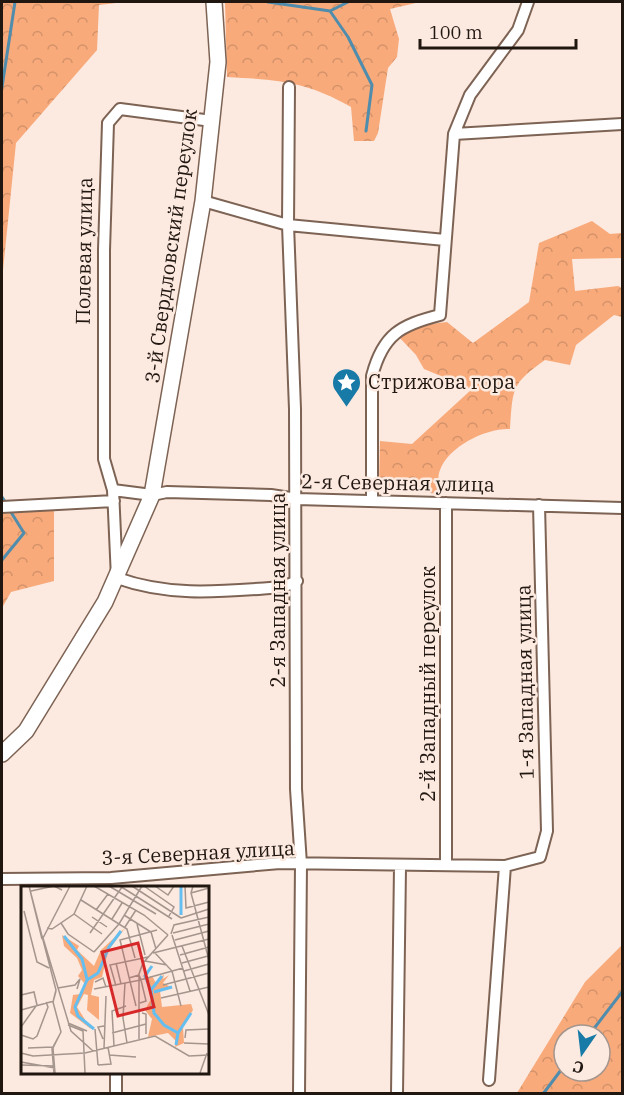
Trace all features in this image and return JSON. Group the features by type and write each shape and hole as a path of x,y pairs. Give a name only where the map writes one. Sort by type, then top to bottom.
{"main road":[{"name":"3-й Свердловский переулок","path":"152,495 203,201 218,62 214,2"},
{"path":"2,754 32,721 62,675 117,578 152,495"}],"street":[{"path":"372,501 372,376 376,359 386,341 409,323 440,315 454,134 470,95 518,30 528,2"},
{"name":"2-я Западная улица","path":"289,87 288,225 297,499 296,789 301,864 299,1094"},
{"name":"Полевая улица","path":"113,496 104,459 104,250 108,123 120,109 212,121"},
{"path":"454,134 622,124"},
{"path":"203,201 288,225 445,240"},
{"name":"2-я Северная улица","path":"2,507 167,492 271,495 297,499 622,508"},
{"path":"113,496 117,578 134,584 191,593 283,587 297,580"},
{"name":"2-й Западный переулок","path":"446,503 446,864"},
{"name":"1-я Западная улица","path":"539,505 547,831 540,857"},
{"name":"3-я Северная улица","path":"2,879 111,883 280,863 400,867 446,864 505,866 540,857"},
{"path":"489,1080 505,866"},
{"path":"397,1094 400,867"},
{"path":"116,1074 116,1094"}],"green space":[{"path":"2,2 125,2 99,5 97,50 16,143 2,280"},
{"path":"225,2 420,2 390,9 399,39 397,57 388,68 378,133 374,141 354,141 351,107 335,98 291,83 227,77"},
{"path":"592,221 610,234 622,233 622,258 572,259 575,291 618,286 622,288 622,317 614,315 576,345 570,365 545,360 526,375 513,395 510,429 500,429 480,435 451,453 439,473 439,494 379,487 380,441 412,444 472,389 424,369 416,355 399,337 422,325 447,322 473,343 529,302 539,243"},
{"path":"54,510 54,581 11,592 2,608 2,514"},
{"path":"622,945 622,1093 517,1093 552,1036 552,1083 612,1083 612,1023 560,1023 585,982"}],"waterway":[{"path":"2,87 15,2"},
{"path":"268,2 330,11 348,2"},
{"path":"330,11 348,37 372,85 366,131"},
{"path":"2,497 6,503"},
{"path":"2,560 24,533 9,509"},
{"path":"598,1023 622,992"},
{"path":"543,1094 552,1082"}],"place":[{"name":"Стрижова гора","path":"347,408"}]}
